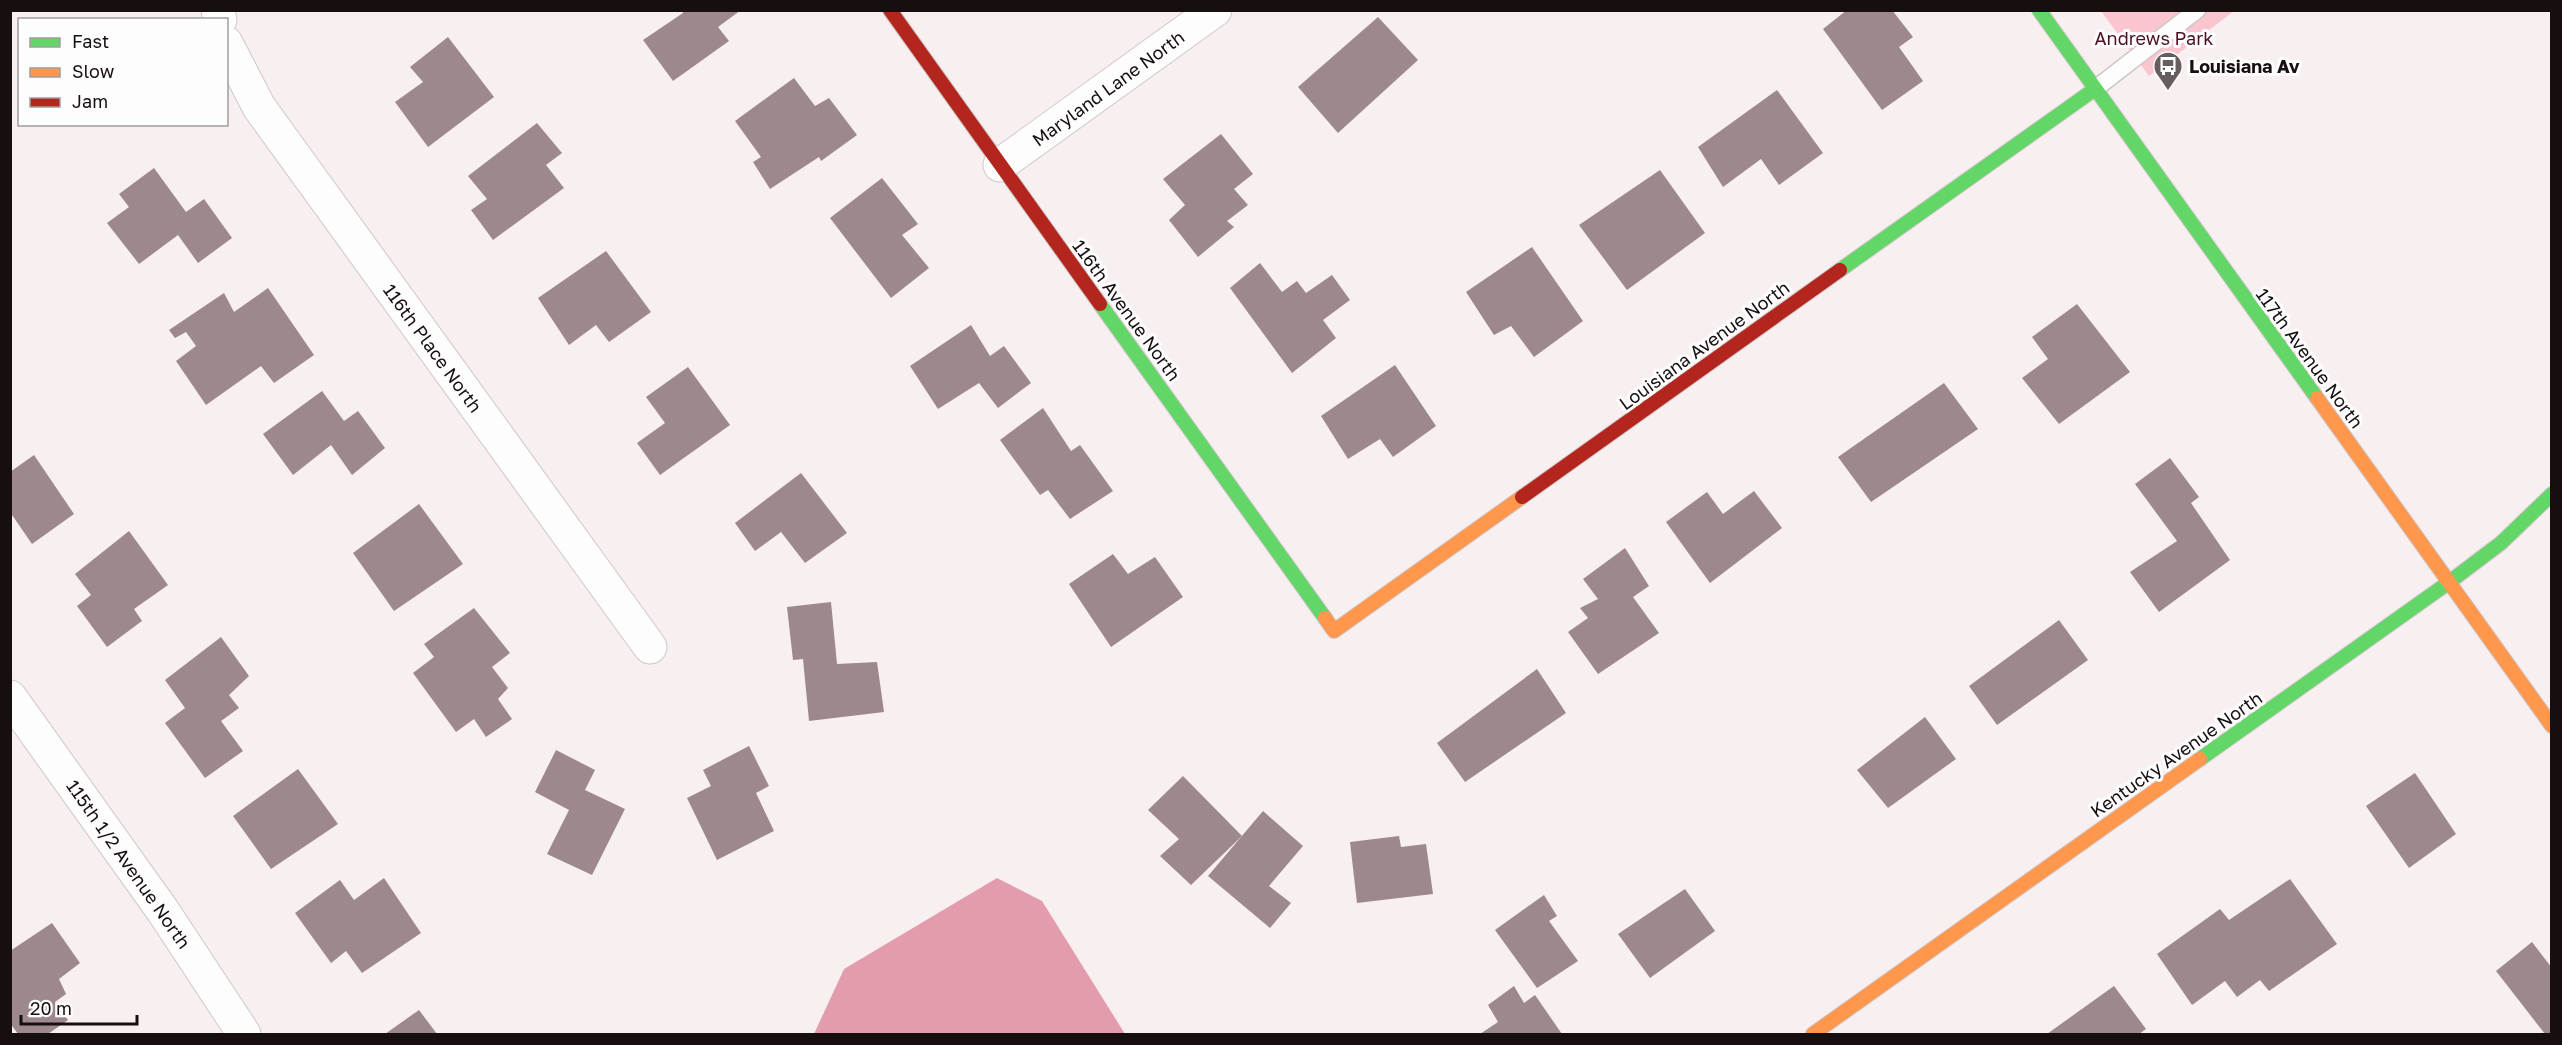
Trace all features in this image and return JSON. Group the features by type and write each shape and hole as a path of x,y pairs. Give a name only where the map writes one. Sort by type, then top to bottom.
{"street":[{"name":"116th Avenue North","path":"890,10 1334,631"},
{"name":"Maryland Lane North","path":"1000,165 1215,10"},
{"name":"117th Avenue North","path":"2039,10 2552,726"},
{"name":"116th Place North","path":"228,47 259,107 650,647"},
{"name":"Louisiana Avenue North","path":"1334,631 2095,89"},
{"name":"Kentucky Avenue North","path":"1813,1035 2448,583 2501,543 2552,494"},
{"name":"115th 1/2 Avenue North","path":"10,697 163,911 244,1035"}],"lane":[{"path":"2095,89 2197,10"}],"green space":[{"name":"Andrews Park","path":"2101,11 2234,11 2149,76"}],"shaded area":[{"path":"997,878 1042,901 1125,1034 814,1034 844,969"}],"building":[{"path":"682,10 741,10 718,27 729,41 673,81 643,40 683,13"},
{"path":"1847,10 1892,10 1913,37 1899,47 1923,81 1882,110 1823,29"},
{"path":"1378,17 1418,60 1338,133 1298,87"},
{"path":"448,37 494,97 428,147 395,102 423,82 410,67"},
{"path":"794,78 815,106 829,98 857,135 821,161 819,157 770,189 753,162 761,157 735,121"},
{"path":"1777,90 1823,153 1779,185 1761,159 1723,187 1698,147"},
{"path":"537,123 562,153 546,165 564,188 493,240 471,210 487,199 468,176"},
{"path":"1221,134 1253,174 1234,189 1248,205 1227,221 1234,227 1198,257 1169,220 1185,205 1163,179"},
{"path":"154,168 186,212 204,199 232,238 198,263 178,235 139,264 107,223 129,207 119,194"},
{"path":"1660,170 1705,233 1627,290 1579,225"},
{"path":"882,178 918,224 902,235 929,268 891,298 830,218"},
{"path":"1532,247 1583,321 1534,357 1511,326 1494,335 1466,292"},
{"path":"606,251 651,312 609,342 596,325 569,345 538,298"},
{"path":"1260,263 1282,292 1297,281 1306,293 1332,275 1350,300 1323,320 1336,338 1292,373 1230,288"},
{"path":"268,288 314,355 274,383 261,366 206,405 176,361 196,346 186,332 175,338 169,330 224,293 234,312"},
{"path":"2077,304 2130,372 2059,424 2022,378 2048,359 2032,337"},
{"path":"971,325 990,356 1004,346 1031,383 998,408 979,383 938,409 910,366"},
{"path":"1395,365 1436,426 1393,457 1380,439 1348,459 1321,416"},
{"path":"688,367 730,425 660,475 637,443 665,423 646,397"},
{"path":"1944,383 1978,429 1871,502 1838,457"},
{"path":"322,391 344,421 358,411 385,448 352,475 331,445 293,475 263,434"},
{"path":"1043,408 1071,451 1080,445 1113,491 1070,519 1048,490 1040,495 1000,440"},
{"path":"34,455 74,514 32,544 10,512 10,472"},
{"path":"2170,458 2199,497 2191,503 2230,560 2159,612 2130,572 2177,541 2135,484"},
{"path":"801,473 847,533 805,563 781,532 755,551 735,523"},
{"path":"1754,491 1782,528 1710,583 1666,522 1707,492 1723,514"},
{"path":"419,504 463,564 394,611 353,553"},
{"path":"129,531 168,585 134,609 142,621 107,647 77,606 91,595 75,574"},
{"path":"1625,548 1649,586 1633,597 1659,633 1598,674 1568,632 1588,618 1580,608 1598,599 1583,579"},
{"path":"1113,554 1128,574 1155,557 1183,597 1111,647 1069,584"},
{"path":"831,602 837,664 877,662 884,712 809,721 803,659 793,660 787,607"},
{"path":"474,608 510,653 492,667 508,688 498,699 512,719 486,737 474,719 456,732 413,673 434,657 424,644"},
{"path":"2059,620 2088,660 1997,725 1969,686"},
{"path":"221,637 249,676 229,695 239,708 221,721 243,751 205,778 165,723 185,708 165,680"},
{"path":"1537,669 1566,713 1465,782 1437,743"},
{"path":"1925,717 1956,759 1888,808 1857,770"},
{"path":"749,746 769,786 756,793 774,831 717,860 687,798 711,786 703,770"},
{"path":"556,750 595,770 585,790 625,809 592,875 547,854 569,810 535,792"},
{"path":"298,769 338,824 271,869 233,816"},
{"path":"2415,773 2456,834 2409,868 2366,806"},
{"path":"1183,776 1242,836 1191,885 1160,856 1179,839 1148,810"},
{"path":"1263,811 1303,846 1269,886 1291,903 1270,928 1208,876"},
{"path":"1399,836 1401,847 1426,844 1433,894 1357,903 1350,842"},
{"path":"384,878 421,933 362,973 346,951 331,963 295,913 340,880 354,900"},
{"path":"2290,879 2337,944 2269,991 2260,980 2237,997 2225,981 2192,1005 2157,954 2220,909 2229,920"},
{"path":"1685,889 1715,931 1650,978 1618,934"},
{"path":"1544,895 1557,916 1549,921 1578,961 1537,988 1495,930"},
{"path":"52,923 80,963 59,979 66,994 55,1002 68,1020 48,1034 18,1034 10,1023 10,951"},
{"path":"2532,942 2552,968 2552,1034 2545,1034 2496,971"},
{"path":"1514,986 1524,1003 1535,995 1562,1034 1480,1034 1498,1022 1488,1005"},
{"path":"2114,986 2146,1029 2139,1034 2047,1034"},
{"path":"419,1010 437,1034 385,1034"}],"traffic: fast":[{"path":"2039,10 2317,398"},
{"path":"1840,270 2095,89"},
{"path":"1100,304 1325,618"},
{"path":"2200,759 2448,583 2501,543 2552,494"}],"traffic: slow":[{"path":"2317,398 2552,726"},
{"path":"1325,618 1334,631 1522,497"},
{"path":"1813,1034 2200,759"}],"traffic: jam":[{"path":"890,10 1100,304"},
{"path":"1522,497 1840,270"}],"place":[{"name":"Louisiana Av","path":"2168,92"}]}
